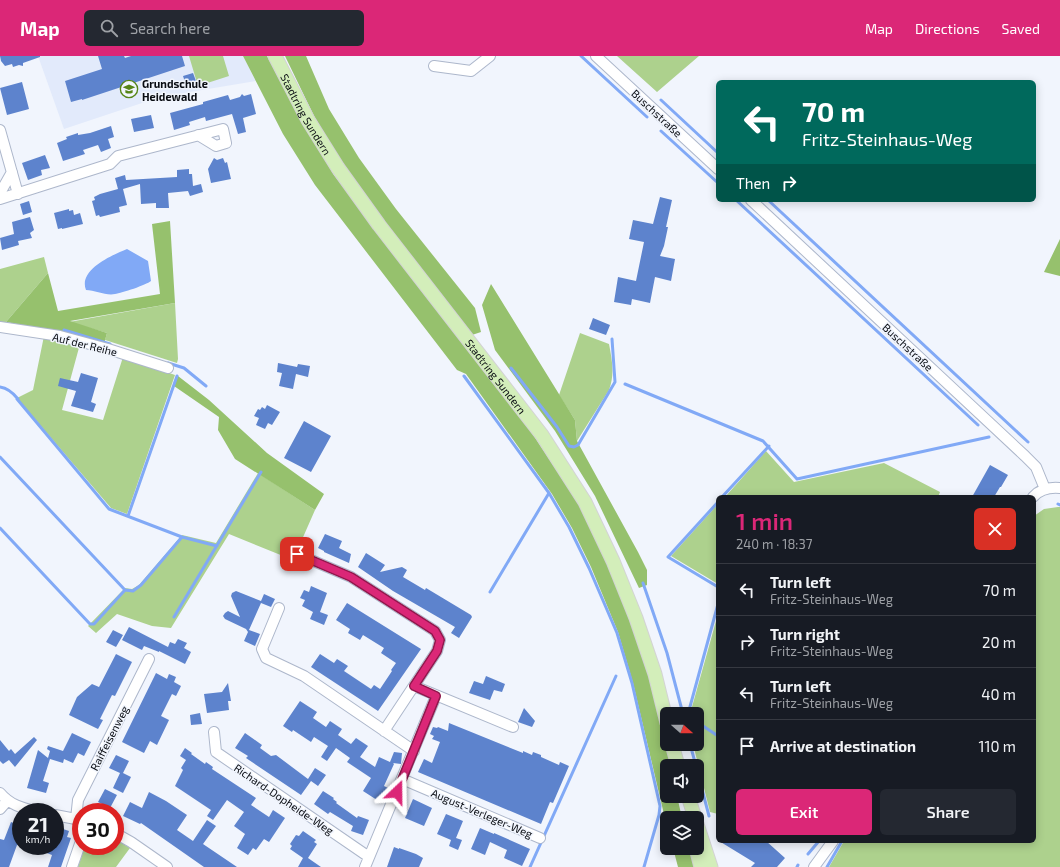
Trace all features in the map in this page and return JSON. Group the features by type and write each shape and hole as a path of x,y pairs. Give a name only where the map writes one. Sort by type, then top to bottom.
{"main road":[{"name":"Stadtring Sundern","path":"275,56 308,120 338,168 379,225 542,435 585,502 613,561 636,618 655,674 663,707"},
{"path":"704,846 711,867"},
{"path":"698,855 701,867"}],"street":[{"path":"434,66 471,71 490,56"},
{"name":"Buschstraße","path":"596,56 716,167"},
{"path":"0,130 18,194"},
{"path":"0,199 110,164 118,156 198,135"},
{"path":"0,193 12,172"},
{"name":"Buschstraße","path":"753,202 1025,456 1036,467 1045,489"},
{"name":"Auf der Reihe","path":"0,327 60,336 108,348 168,368"},
{"path":"1036,495 1045,489 1060,488"},
{"path":"297,554 351,577 435,631 440,640 437,651 384,731"},
{"path":"279,608 262,648 266,658 304,676 414,751"},
{"name":"Raiffeisenweg","path":"78,803 78,800 149,659"},
{"path":"414,686 513,727"},
{"path":"365,867 436,696"},
{"name":"Richard-Dopheide-Weg","path":"214,732 216,752 370,857"},
{"name":"August-Verleger-Weg","path":"402,779 540,838"},
{"path":"2,801 12,805"},
{"path":"124,838 167,867"},
{"path":"814,867 832,843"},
{"path":"72,867 76,855"}],"shaded area":[{"name":"Grundschule Heidewald","path":"38,56 243,56 256,81 160,97 64,129"}],"green space":[{"path":"189,56 223,56 229,76 198,86"},
{"path":"243,56 267,56 303,124 334,175 532,433 577,501 608,562 631,618 649,674 660,720 660,751 667,751 669,759 660,759 660,797 633,683 618,632 591,567 572,528 552,494 466,374 457,370 315,185 283,134"},
{"path":"285,56 306,56 329,109 359,158 396,209 475,308 481,332 472,335 403,251 344,167 314,116"},
{"path":"617,56 699,56 657,92"},
{"path":"170,221 175,303 70,321 107,333 104,344 60,332 6,322 48,273 58,311 160,294 152,224"},
{"path":"1060,239 1060,276 1044,272"},
{"path":"44,257 48,273 6,322 0,322 0,269"},
{"path":"491,284 575,420 577,441 647,570 647,585 639,588 595,496 555,431 495,350 482,305"},
{"path":"175,303 177,363 105,340 107,333 69,322"},
{"path":"580,333 609,344 612,361 612,378 609,390 577,441 575,420 559,395"},
{"path":"44,336 80,344 62,410 103,420 123,357 175,375 127,514 111,508 17,398 33,390"},
{"path":"178,376 209,400 267,453 324,494 315,510 235,459 218,430 219,417 174,386"},
{"path":"766,451 794,482 884,463 940,492 939,495 727,495"},
{"path":"258,473 315,510 293,560 229,534 171,628 152,626 117,614 96,633 88,626 125,588 132,589 139,585 182,535 216,543"},
{"path":"716,506 716,583 671,556"},
{"path":"1060,507 1060,867 829,867 843,843 1036,843 1036,515 1044,509"},
{"path":"716,621 716,814 710,812 704,788 704,759 697,759 695,751 704,751 704,707 692,707"},
{"path":"661,803 679,803 680,811 663,811"},
{"path":"124,844 130,848 116,867 78,867 82,855 124,855"},
{"path":"675,855 691,855 695,867 678,867"}],"water":[{"path":"127,249 148,261 151,281 134,289 115,294 86,290 85,283 87,276 98,264 105,259"}],"building":[{"path":"0,56 40,57 23,63 23,66 19,65 13,67 12,64 5,66 1,61"},
{"path":"98,56 124,56 125,58 131,56 182,56 185,66 82,100 71,102 65,81 102,69"},
{"path":"193,73 196,81 186,85 183,76"},
{"path":"22,82 29,109 7,115 0,88"},
{"path":"242,94 244,96 251,94 256,114 243,118 246,132 238,134 232,114 206,121 205,117 189,122 190,125 174,130 170,113 228,95 230,100 240,97"},
{"path":"151,115 154,128 134,132 131,119"},
{"path":"111,126 114,137 108,139 111,148 101,152 98,145 83,150 85,154 63,161 57,143 67,139 66,137 78,133 78,135 90,133"},
{"path":"45,155 50,168 41,170 42,175 28,180 22,163"},
{"path":"214,158 217,160 223,158 225,163 227,162 231,179 211,183 208,169"},
{"path":"189,169 189,174 192,174 193,186 201,184 203,192 190,196 188,191 168,193 169,208 156,208 156,203 141,204 140,184 123,189 127,205 119,207 120,212 100,217 99,215 96,216 92,201 95,200 94,197 118,189 115,178 125,175 126,180 177,177 177,170"},
{"path":"660,197 672,200 666,227 668,227 664,246 660,256 675,259 671,281 655,277 650,303 632,299 631,305 614,302 618,277 636,281 644,242 629,239 633,220 653,224"},
{"path":"29,201 32,212 23,215 20,204"},
{"path":"69,209 69,211 73,210 74,215 80,213 83,224 58,229 54,213"},
{"path":"30,217 34,230 30,233 32,238 18,241 19,245 2,250 0,238 14,234 12,222"},
{"path":"593,318 610,325 606,335 589,329"},
{"path":"278,363 297,367 298,364 310,366 308,377 296,374 293,389 279,386 282,373 277,372"},
{"path":"81,373 98,378 91,402 96,404 93,412 71,406 76,391 58,386 60,378 78,382"},
{"path":"267,405 280,412 272,425 268,423 265,429 256,425 259,418 254,416 258,409 260,410 262,407 265,409"},
{"path":"304,421 331,436 311,472 284,458"},
{"path":"990,465 1008,475 995,495 973,495"},
{"path":"325,534 342,541 339,548 351,554 349,563 318,548"},
{"path":"366,553 385,565 380,572 402,567 407,570 403,577 425,590 426,588 471,615 472,617 459,638 451,633 455,627 393,591 358,567"},
{"path":"311,586 327,593 320,612 328,615 324,625 310,619 313,612 302,606 305,600 300,598 304,590 309,592"},
{"path":"236,591 261,601 264,594 275,599 271,607 261,603 249,630 260,634 255,646 244,641 248,632 246,629 225,619 223,616 228,611 240,617 231,596 232,593"},
{"path":"347,603 421,649 378,711 311,667 320,654 334,663 337,659 348,666 344,671 371,689 374,685 380,689 392,671 391,670 396,663 381,653 384,648 363,635 360,640 348,633 350,629 336,620"},
{"path":"129,627 168,647 170,642 175,644 178,639 187,643 184,648 191,652 185,664 159,651 144,646 142,650 122,640"},
{"path":"113,630 123,635 116,647 106,642"},
{"path":"116,654 132,662 115,696 112,695 100,719 103,720 98,729 69,715 77,697 92,684 99,687"},
{"path":"156,673 167,679 169,674 176,677 174,682 181,686 176,696 172,694 161,716 169,720 157,745 150,741 144,753 122,742"},
{"path":"486,676 505,684 502,692 494,690 490,700 469,693 474,681 483,684"},
{"path":"228,683 231,701 228,701 229,710 207,713 204,694 222,692"},
{"path":"300,701 317,712 313,718 326,727 330,721 342,729 338,735 351,744 356,738 368,746 360,757 375,767 379,757 390,762 394,752 402,753 401,764 393,763 394,764 384,786 388,788 383,799 379,796 377,800 363,791 371,778 347,762 350,758 336,748 327,761 321,757 328,746 314,737 311,742 293,730 292,732 283,726"},
{"path":"524,708 535,721 532,727 518,722"},
{"path":"200,713 202,724 191,725 190,715"},
{"path":"449,723 523,753 523,751 532,755 533,752 559,765 560,762 569,766 553,803 550,802 541,824 418,772 424,759 432,763 440,742 432,739 434,736 430,734 433,727 438,727 448,731"},
{"path":"72,733 91,742 84,756 78,753 73,763 64,759 63,763 50,759 43,781 49,783 46,793 27,788 38,750 48,758 50,751 47,749 48,746 63,751"},
{"path":"245,733 262,745 260,748 271,756 276,755 308,779 315,768 326,775 318,786 311,781 301,795 246,758 248,756 235,748"},
{"path":"34,737 37,740 15,767 9,760 3,764 0,761 0,740 9,751 11,749 15,754"},
{"path":"185,748 205,764 206,762 213,767 212,769 256,798 251,805 269,817 273,810 285,818 269,842 264,839 256,850 253,848 248,855 237,848 245,834 234,826 244,812 227,800 213,820 207,816 211,810 175,786 183,770 181,768 186,760 180,756"},
{"path":"116,755 129,761 123,773 131,777 123,793 113,788 120,773 109,768"},
{"path":"105,789 117,795 113,803 98,802"},
{"path":"323,791 334,798 333,799 337,802 336,803 357,818 358,816 369,820 363,835 351,831 353,826 330,812 328,814 314,804"},
{"path":"149,792 166,801 187,815 177,830 193,841 207,820 216,826 203,844 237,867 204,867 141,823 140,824 124,816 130,802 142,808"},
{"path":"413,799 432,808 424,826 405,818"},
{"path":"446,814 463,821 456,838 462,840 458,850 449,846 451,840 437,834"},
{"path":"12,822 12,855 13,855 9,867 0,867 0,839 4,840"},
{"path":"480,828 530,849 522,866 504,858 507,850 490,842 485,855 471,849"},
{"path":"64,829 69,831 67,837 71,838 61,867 48,867 52,855 64,855"},
{"path":"303,831 316,840 314,842 317,844 308,858 321,867 298,867 303,858 290,849 292,846 290,844 296,835 299,836"},
{"path":"722,843 768,843 785,858 777,867 751,867 755,863"},
{"path":"394,847 416,854 423,858 419,867 387,867"}],"waterway":[{"path":"581,56 647,117"},
{"path":"661,100 716,151"},
{"path":"661,131 716,181"},
{"path":"738,202 978,425"},
{"path":"770,202 1028,442"},
{"path":"64,330 110,344"},
{"path":"511,368 557,427 569,446 574,447 578,445 615,382 612,339"},
{"path":"168,363 184,368 206,386"},
{"path":"128,516 177,376"},
{"path":"464,376 549,493 569,527 589,568 617,633 632,683 660,806 659,815 644,867"},
{"path":"625,384 763,441 797,479 989,437"},
{"path":"0,387 10,392 18,399"},
{"path":"17,399 109,509 182,537 217,546"},
{"path":"724,495 769,446"},
{"path":"0,457 125,590 133,591 141,585 182,537"},
{"path":"174,617 261,472"},
{"path":"490,592 549,493"},
{"path":"716,504 668,557 716,586"},
{"path":"0,528 90,624 94,624 125,590"},
{"path":"643,583 667,653 681,707"},
{"path":"690,707 716,611"},
{"path":"530,867 616,676"},
{"path":"704,727 716,735"},
{"path":"692,751 694,759"},
{"path":"704,797 709,816"},
{"path":"808,854 817,843"},
{"path":"827,867 841,843"}],"place":[{"name":"Grundschule Heidewald","path":"129,89"}],"route":[{"path":"297,554 351,577 435,631 440,640 437,651 414,686 436,696 397,792"}]}
